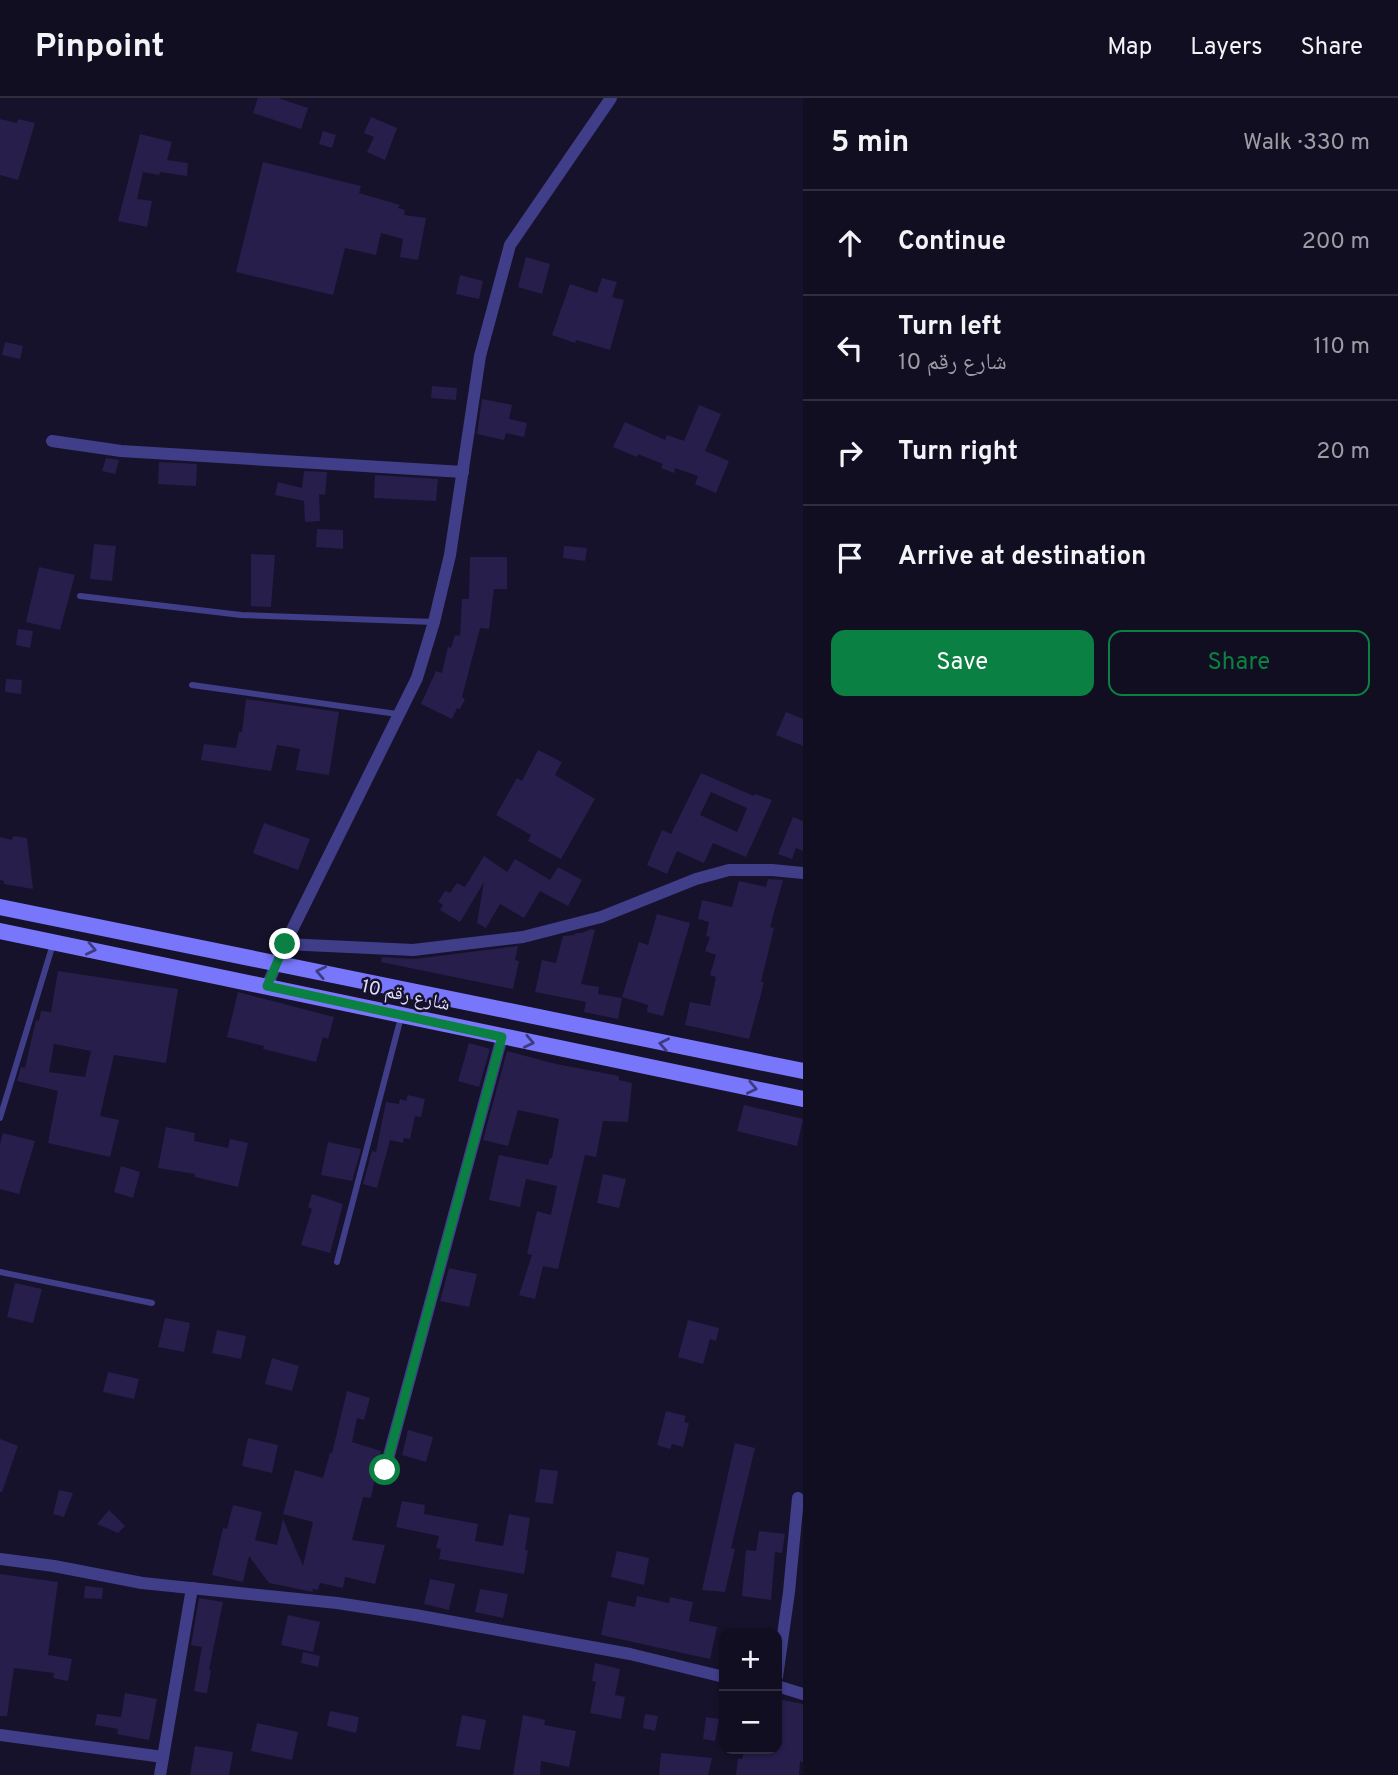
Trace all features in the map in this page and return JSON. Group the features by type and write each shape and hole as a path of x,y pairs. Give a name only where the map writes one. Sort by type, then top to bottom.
{"main road":[{"name":"شارع رقم 10","path":"0,907 803,1071"},
{"name":"شارع رقم 10","path":"0,931 803,1100"}],"street":[{"path":"267,986 397,714 417,678 450,555 480,356 510,244 611,98"},
{"path":"52,441 121,451 463,472"},
{"path":"285,944 413,950 523,937 601,917 696,879 729,870 803,873"},
{"path":"385,1470 502,1037"},
{"path":"782,1642 798,1498"},
{"path":"0,1559 142,1583 337,1603 415,1615 630,1654 719,1676"},
{"path":"159,1775 192,1588"},
{"path":"782,1688 803,1694"},
{"path":"0,1735 163,1757"}],"lane":[{"path":"80,596 241,615 434,622"},
{"path":"192,685 397,714"},
{"path":"0,1118 54,942"},
{"path":"337,1262 401,1015"},
{"path":"0,1272 152,1303"}],"building":[{"path":"258,98 278,98 308,108 301,129 253,113"},
{"path":"371,117 397,128 385,160 367,152 374,137 364,133"},
{"path":"0,119 35,123 18,180 0,175"},
{"path":"323,131 336,135 332,148 319,144"},
{"path":"140,134 172,142 167,160 188,163 187,176 143,172 137,199 152,201 147,227 118,221"},
{"path":"263,162 361,186 359,193 400,205 398,208 405,210 404,215 426,218 418,260 400,257 403,239 381,233 376,255 345,248 333,295 236,272"},
{"path":"526,257 550,264 542,294 518,287"},
{"path":"460,275 483,281 479,299 456,294"},
{"path":"602,278 617,282 612,297 624,300 610,350 552,335 570,284 597,293"},
{"path":"5,342 23,346 20,359 2,355"},
{"path":"432,386 457,388 456,400 431,398"},
{"path":"482,399 512,405 509,419 527,423 524,437 506,433 504,440 477,434"},
{"path":"699,405 721,414 705,451 729,461 716,493 695,484 698,476 675,468 674,473 661,468 663,464 613,447 625,422 665,440 667,435 684,441"},
{"path":"106,458 119,460 115,474 102,471"},
{"path":"159,462 197,464 196,486 158,484"},
{"path":"304,471 327,472 325,495 319,494 320,521 305,522 304,501 275,495 278,482 302,488"},
{"path":"375,475 438,479 436,501 374,498"},
{"path":"317,529 343,530 343,549 316,547"},
{"path":"94,544 116,546 112,581 90,579"},
{"path":"564,546 587,548 585,561 563,558"},
{"path":"251,554 275,555 271,607 251,606"},
{"path":"470,557 507,557 507,589 494,589 489,629 480,628 462,697 465,699 452,719 421,704 436,671 442,673 448,647 451,648 455,635 460,636 462,599 469,599"},
{"path":"39,567 75,575 60,630 26,622"},
{"path":"18,629 33,631 30,648 16,645"},
{"path":"6,679 22,680 21,694 5,692"},
{"path":"246,699 339,712 329,775 296,770 300,749 277,745 271,771 201,760 204,744 236,748 239,732 242,732"},
{"path":"786,712 803,719 803,746 776,735"},
{"path":"538,750 562,762 555,775 595,799 561,859 528,841 531,835 496,815 517,778 522,781"},
{"path":"701,773 754,796 755,794 772,800 746,857 713,843 704,863 677,851 667,874 647,865 662,830 671,834","holes":["711,792 747,808 737,832 700,815"]},
{"path":"793,817 803,821 803,851 796,848 792,859 778,854"},
{"path":"264,823 310,839 298,870 253,853"},
{"path":"13,836 27,838 33,889 4,884 4,881 0,880 0,837 12,840"},
{"path":"484,856 507,872 515,859 550,880 558,867 582,880 568,906 540,891 524,918 500,904 486,928 477,923 484,882 460,922 440,910 443,905 438,902 445,891 450,893 457,883 465,887"},
{"path":"768,879 783,880 770,927 774,928 761,982 764,982 749,1039 685,1025 690,1002 710,1006 716,977 710,975 716,955 705,951 710,937 706,936 709,922 698,919 702,900 732,907 739,881 766,887"},
{"path":"657,914 690,923 663,1016 647,1012 648,1005 622,997 639,942 648,945"},
{"path":"595,930 581,984 599,987 598,994 622,998 618,1019 584,1012 586,1002 535,992 542,960 556,963 563,936"},
{"path":"518,946 515,960 519,961 513,989 381,962 382,957 414,959"},
{"path":"58,971 178,989 166,1063 114,1055 100,1116 119,1120 110,1157 48,1143 58,1091 17,1081 21,1067 25,1068 36,1020 39,1021 41,1011 51,1012","holes":["54,1044 91,1051 85,1077 49,1072"]},
{"path":"238,992 334,1017 328,1039 323,1037 316,1062 227,1037"},
{"path":"469,1043 490,1049 479,1087 458,1081"},
{"path":"507,1051 619,1076 619,1080 632,1083 628,1122 603,1121 596,1157 585,1155 558,1269 543,1266 535,1299 519,1295 532,1255 527,1254 537,1211 551,1215 557,1186 526,1179 520,1207 489,1200 499,1155 548,1165 552,1158 559,1119 518,1110 508,1146 483,1140"},
{"path":"408,1095 425,1099 421,1117 415,1116 410,1139 404,1138 403,1143 390,1140 377,1188 363,1184 372,1151 376,1152 386,1102 399,1104 400,1099 406,1101"},
{"path":"744,1105 803,1119 797,1146 737,1131"},
{"path":"166,1127 195,1133 194,1141 228,1148 230,1139 248,1143 238,1187 195,1177 195,1174 158,1168"},
{"path":"3,1133 35,1141 19,1194 0,1189 0,1144"},
{"path":"328,1142 361,1149 352,1181 321,1175"},
{"path":"121,1166 140,1172 133,1198 114,1192"},
{"path":"603,1174 626,1179 619,1208 597,1203"},
{"path":"312,1194 343,1204 330,1253 301,1245 312,1209 308,1207"},
{"path":"449,1268 477,1274 469,1307 440,1301"},
{"path":"15,1283 42,1289 33,1323 7,1317"},
{"path":"165,1318 190,1323 184,1352 158,1347"},
{"path":"688,1320 719,1328 716,1341 710,1339 703,1364 678,1357"},
{"path":"217,1330 246,1336 241,1359 212,1353"},
{"path":"272,1358 299,1366 292,1391 265,1384"},
{"path":"108,1372 139,1379 134,1399 103,1392"},
{"path":"347,1391 370,1398 364,1420 357,1418 352,1442 381,1451 371,1498 363,1497 352,1540 385,1545 375,1584 345,1577 343,1588 320,1583 318,1590 312,1589 313,1592 269,1583 249,1556 243,1582 212,1575 223,1528 227,1529 233,1505 262,1512 255,1540 277,1545 283,1519 303,1566 313,1522 283,1514 295,1470 323,1478"},
{"path":"666,1411 686,1416 684,1422 689,1423 683,1447 672,1444 670,1449 657,1445"},
{"path":"408,1430 433,1437 426,1462 402,1455"},
{"path":"248,1438 278,1445 272,1473 242,1466"},
{"path":"0,1439 18,1446 2,1492 0,1492"},
{"path":"735,1443 755,1448 731,1548 735,1549 725,1592 702,1590"},
{"path":"540,1469 558,1471 553,1504 535,1502"},
{"path":"59,1490 73,1493 64,1517 53,1514"},
{"path":"402,1501 425,1505 424,1514 478,1524 475,1541 503,1546 509,1514 530,1518 524,1574 439,1559 441,1549 436,1548 439,1536 396,1527"},
{"path":"109,1510 125,1526 118,1533 97,1524"},
{"path":"759,1531 785,1534 782,1553 775,1552 771,1600 742,1596 746,1550 756,1551"},
{"path":"617,1551 649,1558 644,1585 611,1577"},
{"path":"0,1574 58,1582 48,1655 72,1659 68,1681 53,1678 54,1673 14,1668 7,1716 0,1716"},
{"path":"430,1579 455,1584 449,1610 424,1604"},
{"path":"85,1586 103,1588 102,1599 84,1598"},
{"path":"480,1589 508,1594 503,1618 475,1612"},
{"path":"637,1596 669,1603 670,1597 693,1602 689,1621 717,1627 710,1659 601,1635 608,1601 635,1607"},
{"path":"199,1598 223,1602 207,1693 194,1691 202,1647 191,1645"},
{"path":"288,1615 320,1622 313,1652 281,1645"},
{"path":"303,1652 320,1656 318,1667 301,1663"},
{"path":"595,1663 620,1669 615,1695 625,1697 621,1719 590,1713 596,1682 592,1681"},
{"path":"125,1693 157,1699 149,1740 117,1734 118,1729 95,1725 97,1714 121,1717"},
{"path":"782,1700 803,1704 803,1762 800,1761 799,1775 736,1775 738,1759 742,1759 744,1754 782,1754"},
{"path":"330,1711 359,1717 356,1733 327,1726"},
{"path":"645,1714 658,1716 655,1731 643,1728"},
{"path":"462,1715 486,1720 480,1750 456,1746"},
{"path":"523,1715 545,1720 544,1725 576,1731 569,1767 541,1761 540,1775 513,1775"},
{"path":"706,1717 719,1719 715,1741 703,1739"},
{"path":"257,1723 298,1732 292,1760 251,1751"},
{"path":"195,1746 233,1752 229,1775 190,1775"},
{"path":"661,1753 712,1758 708,1775 659,1775"}],"route":[{"path":"285,944 267,986 502,1037 385,1470"}]}
